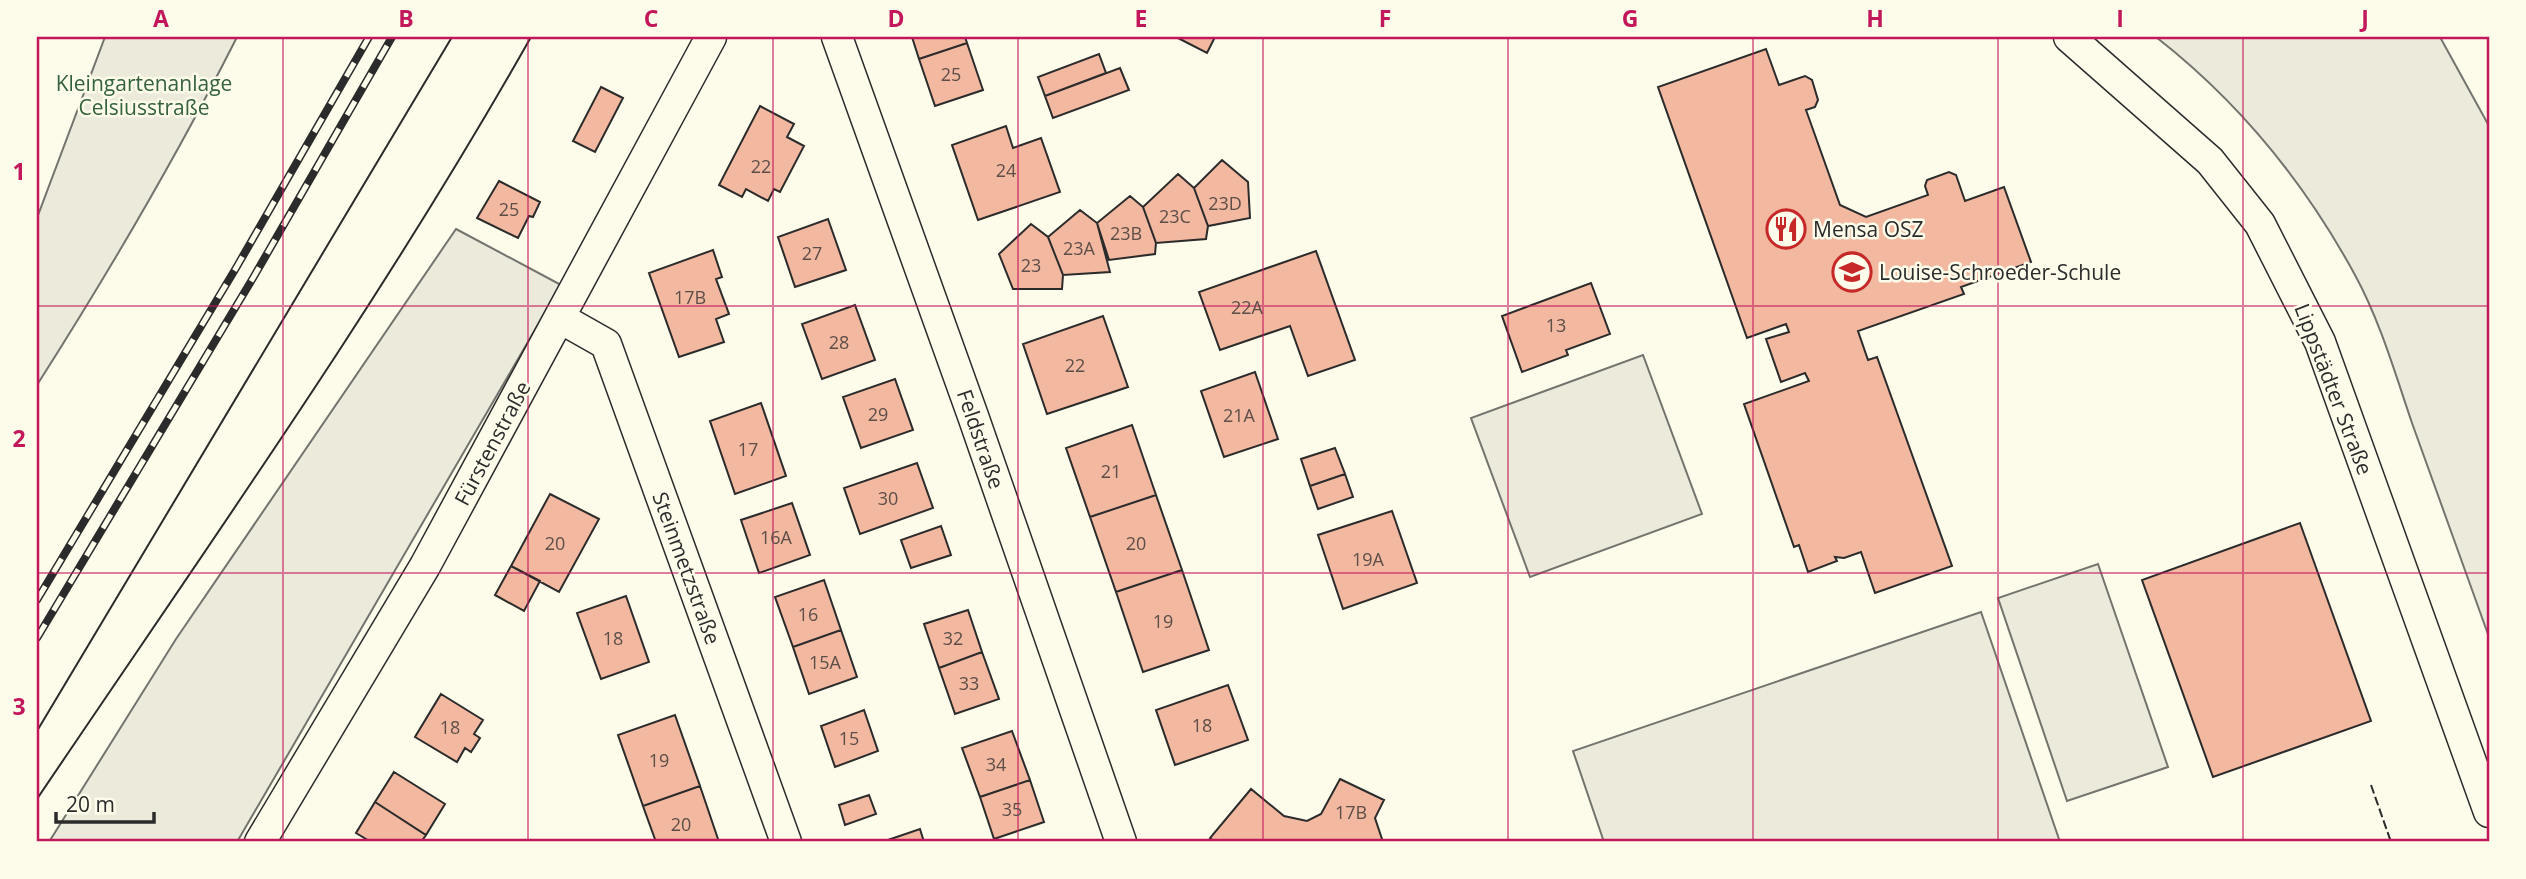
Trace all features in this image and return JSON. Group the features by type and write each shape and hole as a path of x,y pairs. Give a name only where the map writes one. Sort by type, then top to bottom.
{"street":[{"name":"Fürstenstraße","path":"260,842 425,566 711,37"},
{"name":"Feldstraße","path":"836,37 974,416 1121,842"},
{"name":"Lippstädter Straße","path":"2069,37 2210,161 2260,224 2279,259 2320,342 2489,811"},
{"name":"Steinmetzstraße","path":"560,318 606,344 786,842"}],"green space":[{"name":"Kleingartenanlage Celsiusstraße","path":"105,37 237,37 142,213 37,385 37,218"},
{"path":"2156,37 2440,37 2489,126 2489,637 2372,310 2355,275 2314,208 2268,146 2215,88"},
{"path":"456,229 561,285 237,842 49,842 176,639"},
{"path":"1643,355 1702,514 1530,577 1471,418"},
{"path":"2098,564 2168,767 2067,801 1998,598"},
{"path":"1981,612 2060,842 1604,842 1573,751"}],"building":[{"path":"912,37 965,37 967,43 919,59"},
{"path":"1176,37 1215,37 1207,53"},
{"path":"967,43 983,90 935,106 919,59"},
{"path":"1766,49 1779,85 1805,76 1812,80 1818,100 1815,107 1806,110 1840,205 1866,217 1928,195 1925,186 1927,180 1949,172 1956,175 1965,201 2004,187 2031,262 1961,287 1964,294 1858,331 1868,360 1877,357 1952,566 1875,593 1861,552 1844,558 1835,557 1837,561 1808,572 1799,545 1794,547 1744,404 1809,381 1805,373 1781,382 1766,339 1789,332 1786,324 1747,338 1658,87"},
{"path":"1099,54 1106,73 1045,96 1038,77"},
{"path":"1120,68 1129,90 1053,118 1045,96"},
{"path":"601,87 623,98 595,152 573,141"},
{"path":"760,106 794,124 787,137 804,146 780,192 774,189 768,201 746,189 742,197 719,185"},
{"path":"1006,126 1013,148 1041,138 1060,192 978,220 952,145"},
{"path":"1222,160 1248,182 1250,218 1208,226 1194,188"},
{"path":"1178,174 1194,188 1208,226 1206,239 1156,243 1143,207"},
{"path":"499,181 540,202 518,238 477,218"},
{"path":"1130,196 1143,207 1156,243 1155,254 1109,260 1097,223"},
{"path":"1080,210 1097,223 1110,272 1063,275 1048,237"},
{"path":"828,219 846,270 795,287 778,237"},
{"path":"1031,224 1048,237 1063,275 1062,289 1013,289 999,254"},
{"path":"713,250 722,277 716,279 729,314 716,319 724,342 679,357 649,273"},
{"path":"1316,251 1355,360 1308,376 1290,326 1220,350 1199,292"},
{"path":"1591,283 1610,334 1566,350 1568,355 1522,372 1502,316"},
{"path":"855,305 875,360 822,379 802,324"},
{"path":"1103,316 1128,387 1047,414 1023,344"},
{"path":"1255,372 1278,439 1224,457 1201,391"},
{"path":"895,379 913,430 861,448 843,397"},
{"path":"761,403 786,476 735,494 710,421"},
{"path":"1132,425 1156,495 1090,517 1066,448"},
{"path":"1335,448 1345,474 1310,486 1301,459"},
{"path":"917,463 933,508 860,534 844,488"},
{"path":"1345,474 1353,497 1318,509 1310,486"},
{"path":"550,494 599,519 559,592 511,566"},
{"path":"1156,495 1182,570 1116,592 1090,517"},
{"path":"792,503 810,555 759,573 741,520"},
{"path":"1392,511 1417,583 1343,609 1318,535"},
{"path":"2300,523 2371,721 2213,777 2142,580"},
{"path":"941,526 951,555 911,568 901,540"},
{"path":"511,566 540,581 524,611 495,595"},
{"path":"1182,570 1209,650 1143,672 1116,592"},
{"path":"824,580 841,630 793,647 775,597"},
{"path":"626,596 649,662 601,679 577,613"},
{"path":"968,610 982,652 939,668 924,624"},
{"path":"841,630 857,677 809,694 793,647"},
{"path":"982,652 999,699 955,714 939,668"},
{"path":"1228,685 1248,740 1175,765 1156,710"},
{"path":"441,694 483,720 474,734 480,738 471,752 465,748 457,762 415,737"},
{"path":"864,710 878,751 835,767 821,726"},
{"path":"675,715 700,786 643,806 618,735"},
{"path":"1012,731 1030,780 980,797 962,748"},
{"path":"394,772 445,804 426,835 375,802"},
{"path":"1340,779 1384,800 1375,818 1383,842 1215,842 1210,838 1251,789 1284,816 1307,821 1321,814"},
{"path":"1030,780 1044,822 994,839 980,797"},
{"path":"700,786 719,842 656,842 643,806"},
{"path":"869,795 876,814 845,825 839,805"},
{"path":"375,802 426,835 421,842 371,842 356,833"},
{"path":"920,829 924,842 882,842"}],"tram line":[{"path":"37,731 452,37"},
{"path":"37,799 354,328 415,232 531,37"}],"railway":[{"path":"37,600 236,268 369,37"},
{"path":"37,638 253,278 392,37"}],"fence":[{"path":"2371,785 2391,842"}],"place":[{"name":"Mensa OSZ","path":"1786,229"},
{"name":"Louise-Schroeder-Schule","path":"1852,272"}]}
